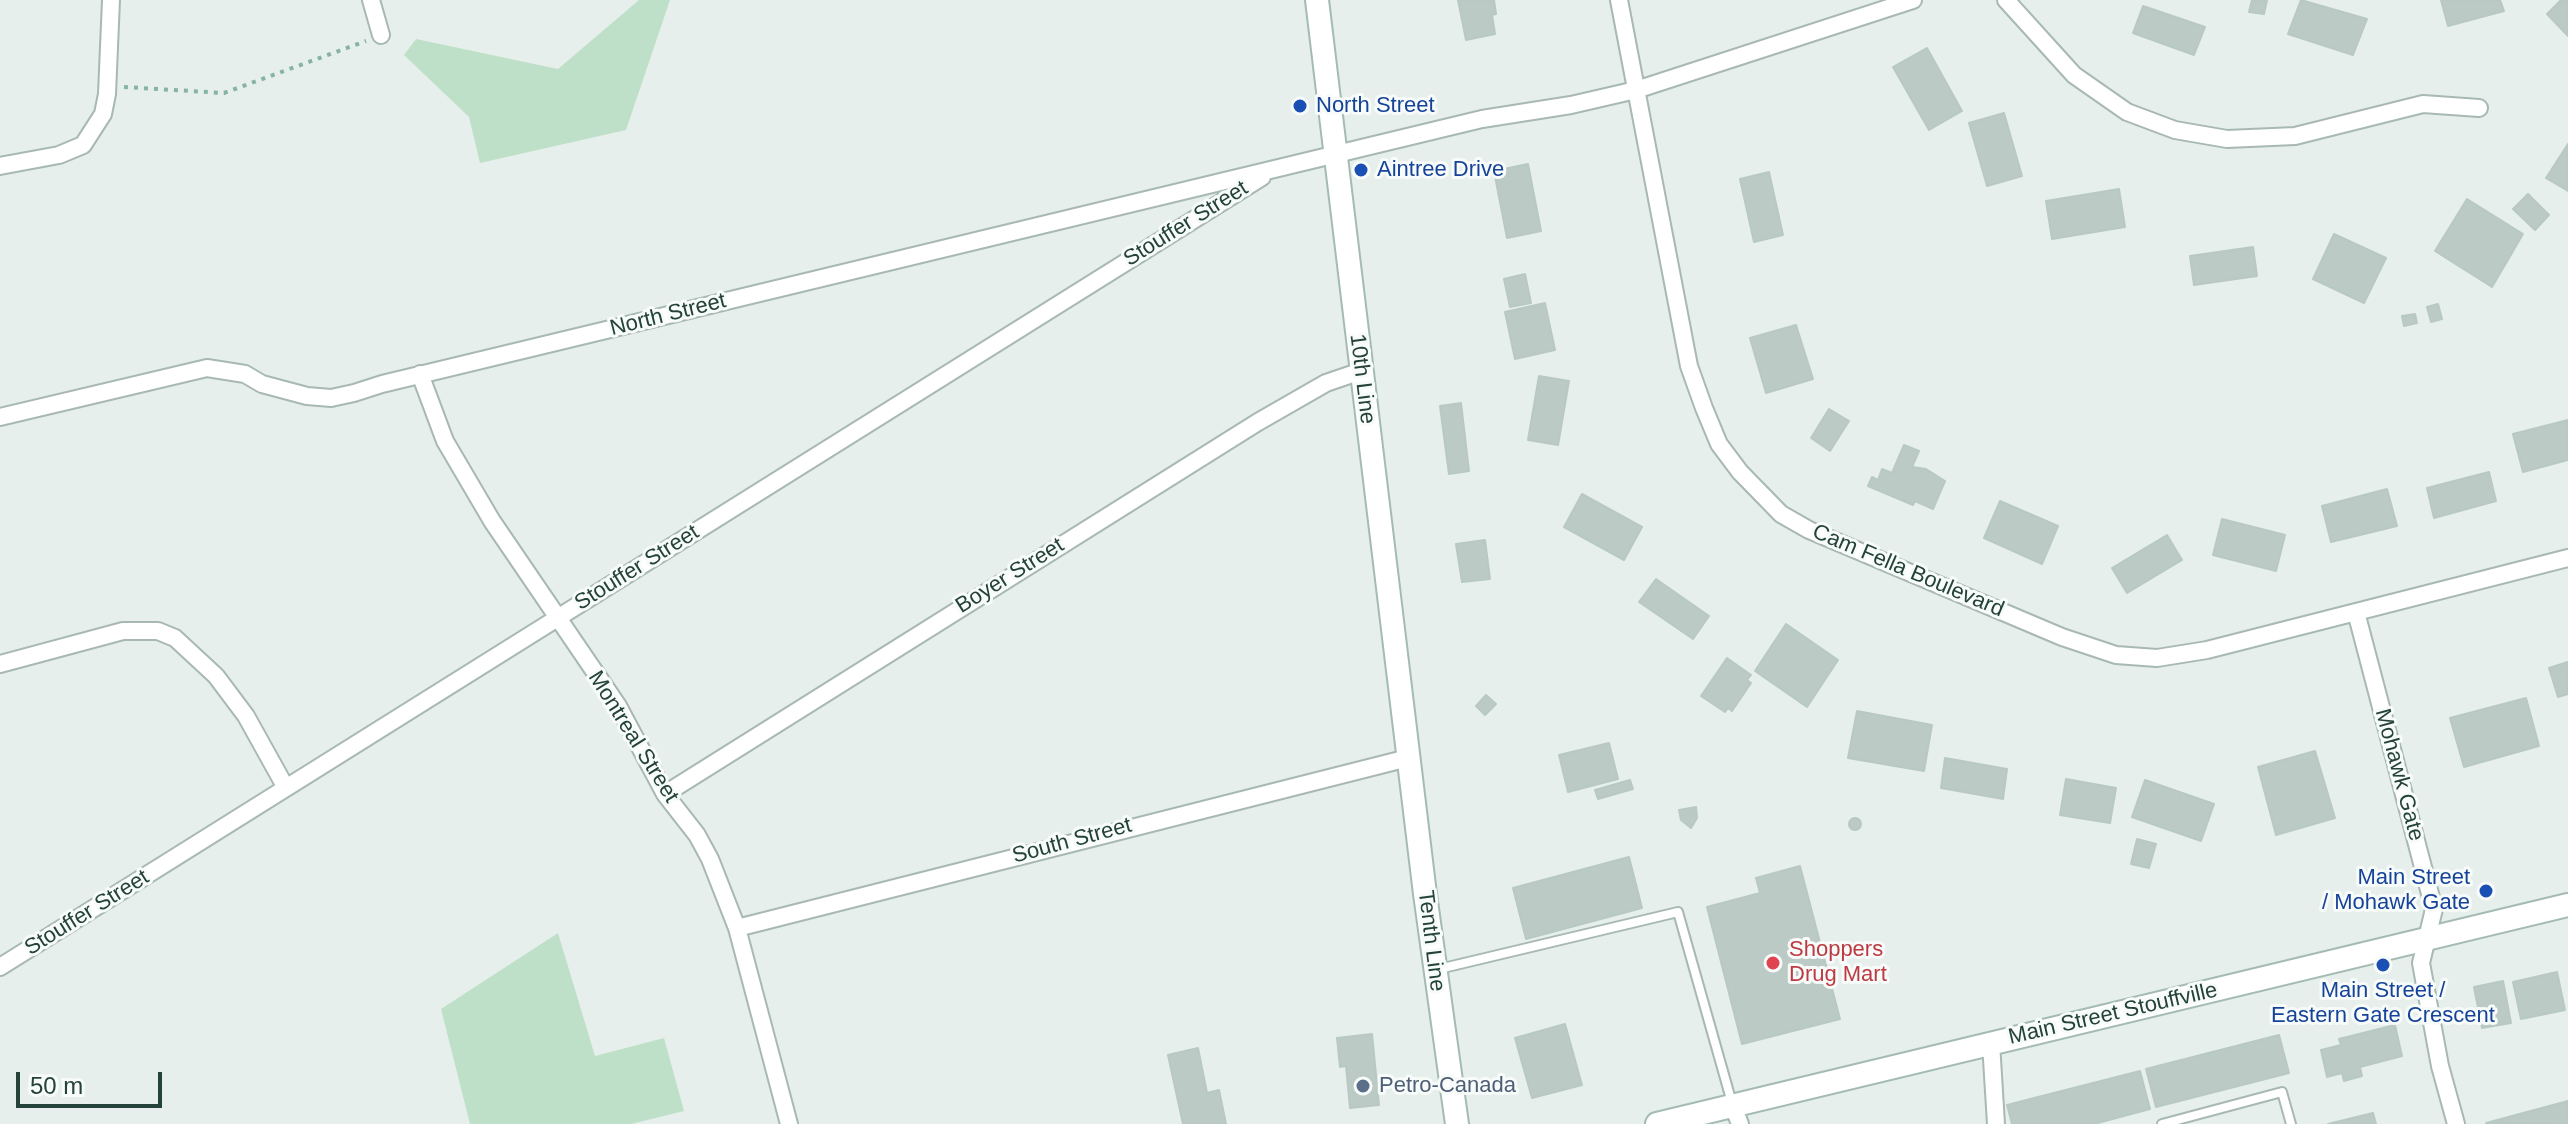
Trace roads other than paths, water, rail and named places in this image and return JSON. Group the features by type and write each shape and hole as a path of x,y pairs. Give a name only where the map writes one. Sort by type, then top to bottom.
{"main road":[{"name":"10th Line","path":"1317,0 1408,758"},
{"name":"Tenth Line","path":"1408,758 1457,1124"},
{"name":"Main Street Stouffville","path":"1657,1124 1736,1114 1991,1043 2568,905"}],"street":[{"path":"0,166 59,155 83,145 103,114 107,94 111,0"},
{"path":"371,0 381,35"},
{"name":"Cam Fella Boulevard","path":"1619,0 1689,366 1719,444 1762,497 1781,514 1809,530 2062,637 2116,655 2157,658 2207,650 2568,558"},
{"path":"1337,154 1482,119 1571,105 1636,90 1913,0"},
{"path":"2006,0 2074,75 2127,112 2175,130 2227,139 2295,136 2423,104 2479,108"},
{"name":"North Street","path":"0,417 207,368 245,374 284,391 331,398 1337,154"},
{"name":"Stouffer Street","path":"0,967 1273,169"},
{"name":"Boyer Street","path":"665,794 1244,430 1326,383 1361,371"},
{"name":"Montreal Street","path":"420,374 445,441 556,619 618,706 665,794 697,835 737,928 750,988 789,1124"},
{"name":"Mohawk Gate","path":"2356,612 2434,909 2430,939 2421,963 2440,1066 2456,1124"},
{"path":"0,664 123,631 158,631 175,638 200,657 224,686 246,716 286,788"},
{"name":"South Street","path":"737,928 1408,758"},
{"path":"1991,1043 1996,1124"}],"lane":[{"path":"1434,970 1678,912 1736,1114"},
{"path":"2162,1124 2282,1092 2291,1124"}],"place":[{"name":"North Street","path":"1300,106"},
{"name":"Aintree Drive","path":"1361,170"},
{"name":"Main Street / Mohawk Gate","path":"2486,891"},
{"name":"Shoppers Drug Mart","path":"1773,963"},
{"name":"Main Street / Eastern Gate Crescent","path":"2383,965"},
{"name":"Petro-Canada","path":"1363,1086"}]}
